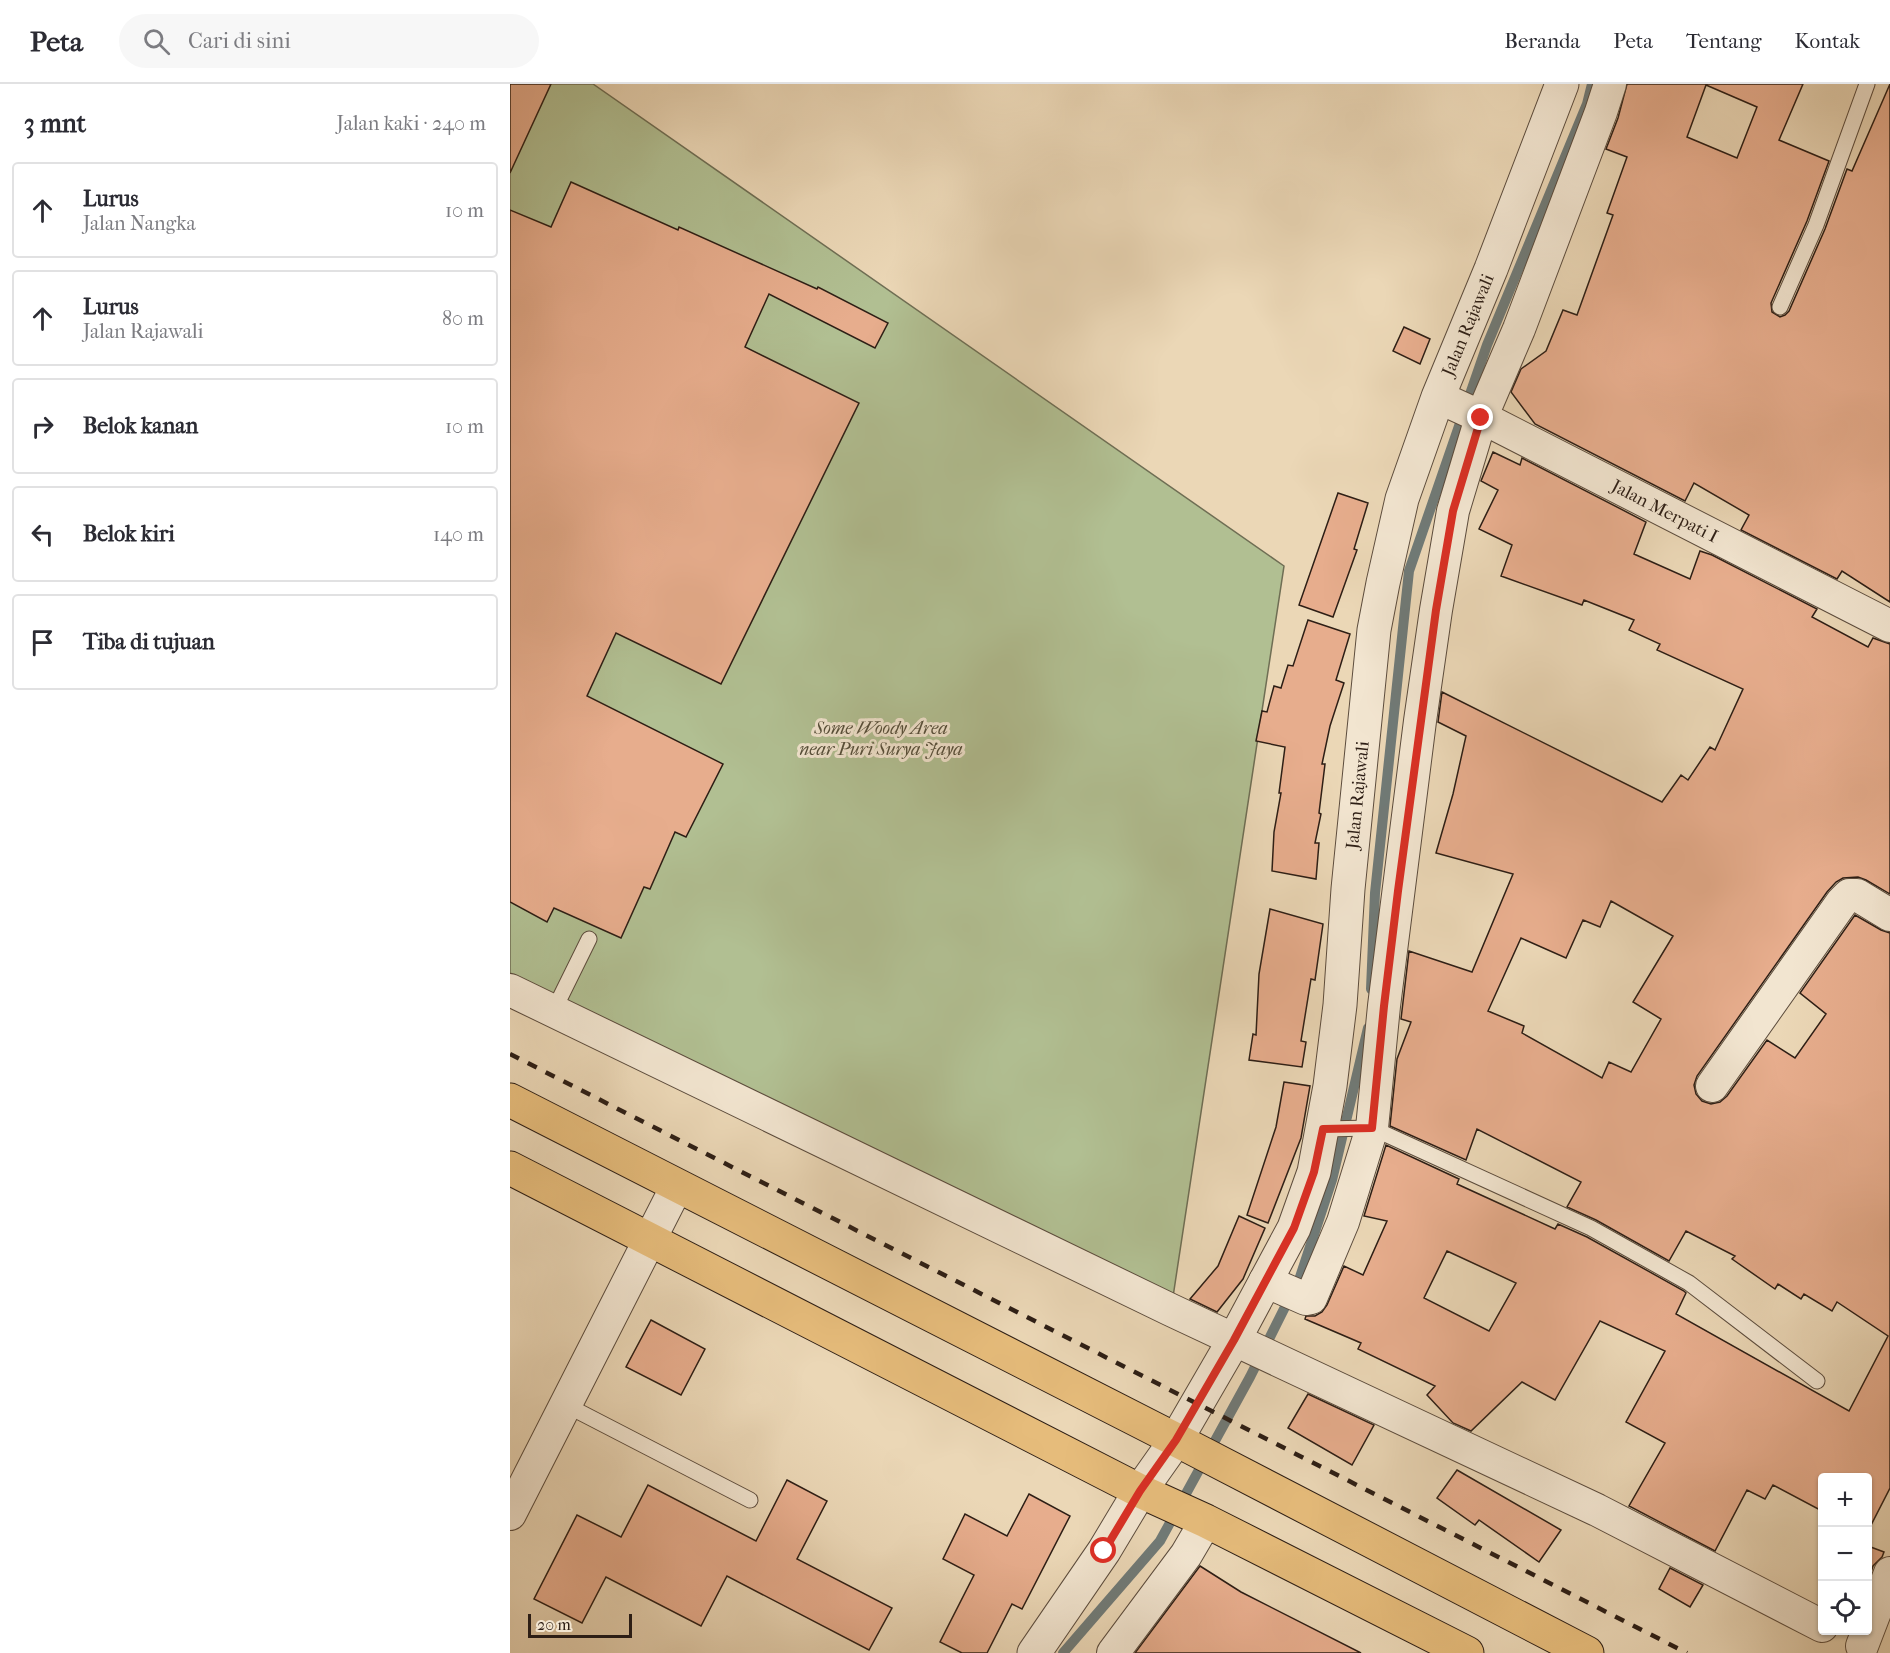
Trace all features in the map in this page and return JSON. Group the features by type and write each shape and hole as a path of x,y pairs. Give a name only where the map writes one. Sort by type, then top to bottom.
{"highway":[{"path":"510,1100 1184,1444 1587,1653"},
{"path":"510,1168 1148,1495 1201,1519 1467,1653"}],"street":[{"name":"Jalan Rajawali","path":"1034,1653 1104,1551 1184,1444 1269,1283 1294,1228 1314,1172 1325,1129 1340,1005 1348,889 1374,630 1402,499 1562,84"},
{"path":"1269,1283 1306,1299 1311,1298 1343,1222 1365,1128 1436,610 1453,511 1478,416 1519,329 1610,84"},
{"name":"Jalan Merpati I","path":"1441,398 1890,626"},
{"path":"1712,1086 1842,902 1849,896 1857,895 1890,915"},
{"path":"510,990 1238,1342 1597,1510 1818,1624"},
{"path":"510,1514 677,1185"},
{"path":"1113,1653 1185,1555 1201,1519"},
{"path":"1842,1635 1869,1649 1890,1573"}],"lane":[{"path":"1780,306 1816,225 1867,84"},
{"path":"553,1012 589,939"},
{"path":"1325,1129 1365,1128 1591,1228 1689,1283 1817,1381"},
{"path":"566,1405 750,1500"}],"green space":[{"name":"Some Woody Area near Puri Surya Jaya","path":"510,84 593,84 1284,566 1171,1310 510,973"}],"building":[{"path":"510,84 551,84 510,173"},
{"path":"1627,84 1803,84 1779,140 1829,161 1807,221 1771,303 1772,312 1780,317 1789,311 1825,229 1847,169 1852,171 1890,84 1890,602 1842,571 1837,579 1741,530 1749,515 1694,483 1685,501 1535,424 1511,392 1521,369 1546,351 1563,310 1577,315 1613,215 1607,213 1627,157 1606,149 1618,118","holes":["1706,85 1757,107 1737,158 1687,137"]},
{"path":"571,182 678,230 679,227 817,289 818,287 888,323 875,348 769,294 745,347 859,403 721,684 616,633 587,696 723,764 686,837 675,832 650,889 644,887 621,938 554,908 547,922 510,902 510,210 551,227"},
{"path":"1404,327 1430,339 1420,364 1393,351"},
{"path":"1493,452 1520,465 1522,458 1646,522 1634,554 1690,579 1700,551 1712,555 1817,609 1812,617 1868,647 1873,638 1890,644 1890,894 1858,877 1843,878 1836,882 1697,1076 1694,1085 1696,1094 1702,1101 1711,1104 1720,1102 1727,1096 1767,1040 1795,1058 1826,1014 1800,993 1855,915 1890,933 1890,1488 1872,1523 1872,1473 1818,1473 1818,1509 1773,1485 1765,1499 1747,1490 1715,1551 1629,1506 1665,1443 1626,1422 1665,1351 1600,1321 1555,1400 1522,1382 1471,1431 1453,1423 1427,1395 1435,1386 1358,1349 1361,1343 1305,1319 1306,1316 1315,1316 1322,1312 1344,1266 1363,1275 1387,1221 1364,1216 1386,1145 1459,1179 1457,1184 1555,1229 1558,1224 1587,1237 1684,1291 1686,1293 1676,1314 1849,1411 1888,1336 1837,1302 1832,1311 1804,1294 1801,1299 1778,1284 1775,1289 1732,1259 1735,1256 1686,1231 1669,1261 1596,1220 1567,1207 1581,1182 1477,1129 1466,1160 1390,1126 1397,1059 1411,1022 1401,1019 1409,951 1472,972 1513,874 1436,853 1453,794 1466,736 1438,722 1442,692 1662,802 1681,775 1688,780 1710,747 1715,750 1743,689 1657,650 1660,644 1629,630 1634,620 1584,600 1582,605 1501,576 1512,545 1479,529 1498,490 1481,481","holes":["1611,901 1673,936 1633,1002 1661,1019 1631,1072 1609,1062 1602,1078 1522,1033 1524,1026 1488,1011 1521,938 1566,958 1583,920 1600,927","1447,1251 1516,1283 1489,1331 1424,1298"]},
{"path":"1338,493 1368,503 1354,549 1357,550 1333,617 1299,605"},
{"path":"1308,620 1350,634 1336,680 1344,683 1330,726 1322,764 1325,764 1319,813 1321,814 1315,843 1319,843 1316,879 1272,871 1274,832 1281,793 1279,793 1285,747 1256,741 1262,711 1267,712 1274,686 1281,688 1288,665 1293,666"},
{"path":"1270,909 1323,924 1315,980 1311,979 1301,1041 1306,1042 1302,1067 1249,1060 1253,1034 1256,1035 1259,974"},
{"path":"1284,1082 1310,1086 1301,1138 1268,1223 1247,1215 1276,1127"},
{"path":"1239,1216 1265,1228 1243,1279 1217,1312 1190,1299 1218,1266"},
{"path":"651,1320 705,1349 681,1395 626,1367"},
{"path":"1308,1394 1374,1425 1352,1465 1288,1428"},
{"path":"1457,1470 1561,1530 1539,1562 1479,1520 1475,1525 1437,1498"},
{"path":"787,1480 827,1501 797,1559 892,1608 869,1650 727,1576 701,1626 606,1577 582,1623 534,1599 577,1515 621,1537 648,1485 756,1541"},
{"path":"1029,1494 1070,1516 1022,1609 1012,1604 987,1653 962,1653 940,1642 974,1575 943,1559 965,1514 1007,1536"},
{"path":"1872,1548 1884,1552 1872,1569"},
{"path":"1200,1566 1241,1592 1361,1653 1135,1653"},
{"path":"1670,1568 1703,1585 1690,1607 1659,1589"}],"waterway":[{"path":"1371,989 1375,893 1409,571 1487,345 1587,104 1592,84"},
{"path":"1063,1653 1160,1541 1250,1377 1300,1277 1332,1180 1368,1028"}],"railway":[{"path":"510,1054 1687,1653"}],"route":[{"path":"1104,1551 1140,1491 1176,1440 1234,1340 1294,1228 1314,1172 1323,1129 1372,1128 1398,891 1436,610 1453,511 1481,418"}]}
